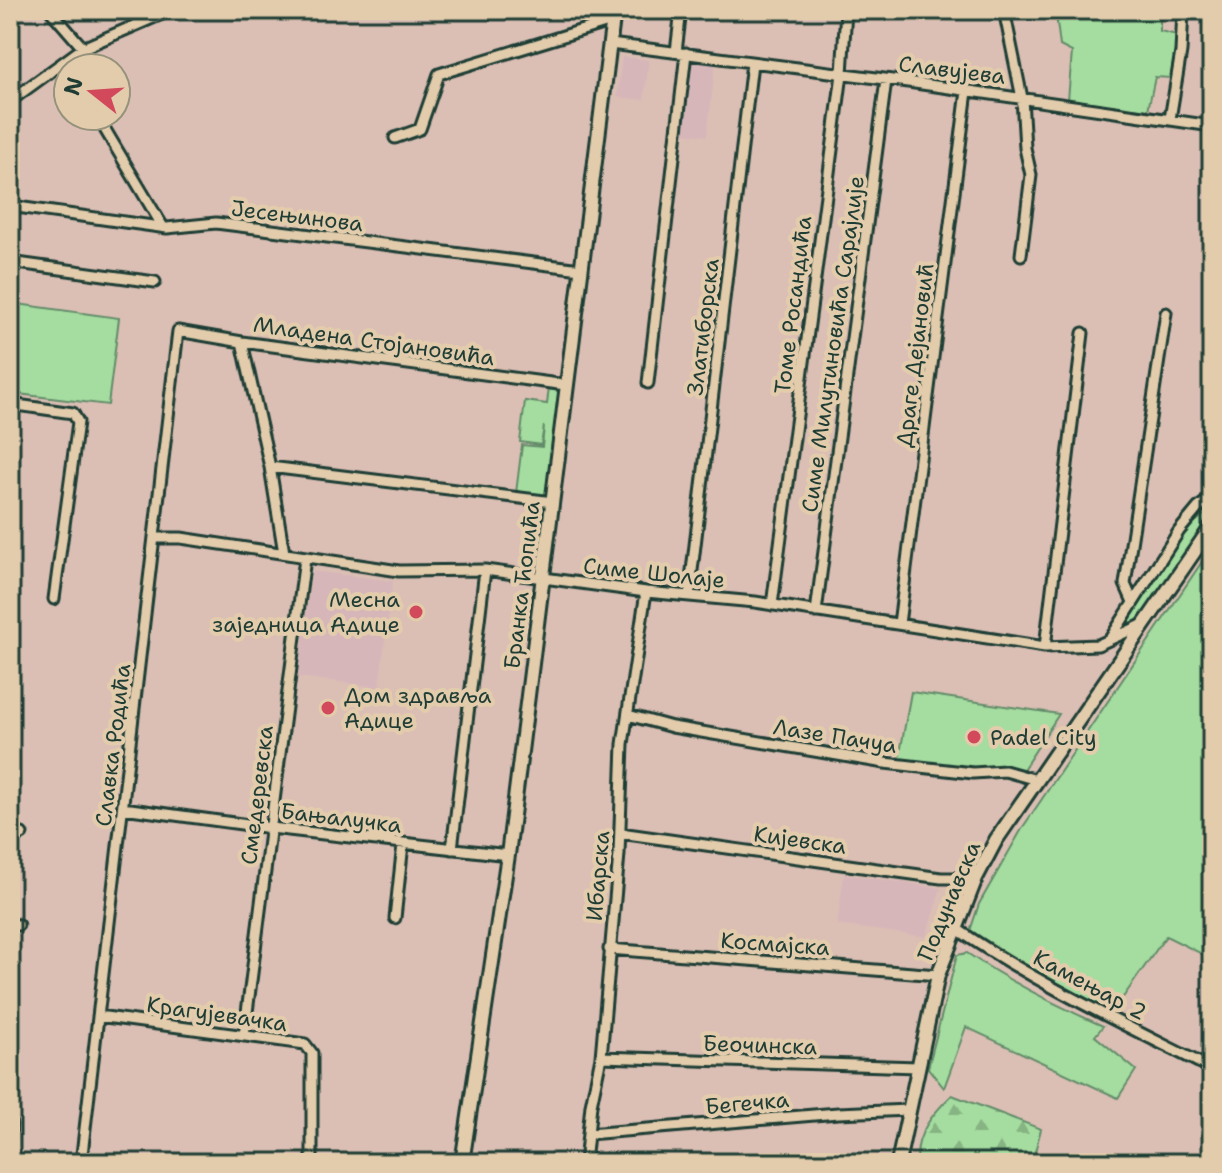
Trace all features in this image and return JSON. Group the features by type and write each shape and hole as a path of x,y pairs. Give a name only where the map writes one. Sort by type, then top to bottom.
{"street":[{"path":"50,10 83,48"},
{"path":"79,52 171,10"},
{"path":"648,383 681,53 681,10"},
{"name":"Томе Росандића","path":"772,605 842,74 846,10"},
{"path":"1004,10 1022,98 1025,148 1031,175 1021,255"},
{"path":"1170,119 1181,52 1183,10"},
{"path":"395,138 420,129 439,74 613,16"},
{"name":"Бранка Ћопића","path":"462,1163 508,855 613,16"},
{"name":"Славујева","path":"610,44 1212,126"},
{"name":"Златиборска","path":"689,596 752,63"},
{"path":"10,101 52,75"},
{"name":"Симе Милутиновића Сарајлије","path":"816,612 886,80"},
{"name":"Драге Дејановић","path":"899,624 967,91"},
{"path":"107,132 163,227"},
{"name":"Јесењинова","path":"10,206 163,227 216,223 581,269"},
{"path":"10,262 155,282"},
{"path":"1133,602 1125,584 1166,313"},
{"name":"Младена Стојановића","path":"178,331 566,385"},
{"name":"Славка Родића","path":"81,1163 178,331"},
{"path":"1045,647 1083,333"},
{"path":"242,342 270,467 284,553"},
{"path":"10,406 73,413 78,422 54,599"},
{"path":"270,467 553,502"},
{"path":"1110,639 1179,531 1212,497"},
{"name":"Подунавска","path":"898,1163 938,975 954,927 976,878 996,840 1212,526"},
{"name":"Симе Шолаје","path":"155,538 181,538 418,573 485,570 772,605 1045,647 1098,645 1144,624"},
{"name":"Смедеревска","path":"244,1036 305,558"},
{"path":"452,849 485,570"},
{"name":"Ибарска","path":"585,1163 591,1105 601,1057 620,833 620,778 646,592"},
{"name":"Лазе Пачуа","path":"628,715 672,727 885,763 973,773 1005,771 1037,780"},
{"name":"Бањалучка","path":"123,808 508,855"},
{"path":"10,832 22,834"},
{"name":"Кијевска","path":"620,833 941,878 976,878"},
{"path":"395,918 403,844"},
{"name":"Камењар 2","path":"954,927 989,951 1072,998 1212,1069"},
{"name":"Космајска","path":"609,949 938,975"},
{"name":"Крагујевачка","path":"98,1016 305,1044 312,1053 312,1163"},
{"name":"Беочинска","path":"601,1057 918,1067"},
{"name":"Бегечка","path":"588,1134 909,1110"},
{"path":"10,1146 11,1124"}],"shaded area":[{"path":"622,57 649,60 644,100 617,97"},
{"path":"693,58 716,61 707,136 684,133"},
{"path":"312,571 393,581 379,687 298,677"},
{"path":"844,874 941,888 926,937 837,925"}],"green space":[{"path":"1052,10 1160,10 1160,31 1177,35 1171,78 1155,77 1148,110 1068,100 1072,52 1060,46 1056,14"},
{"path":"10,303 119,318 108,405 10,393"},
{"path":"549,386 562,387 549,497 516,493 522,445 542,447 544,426 541,445 520,442 525,401 547,404"},
{"path":"1212,510 1212,519 1137,625 1116,634 1171,549 1197,520"},
{"path":"1212,547 1212,959 1166,936 1110,1016 1000,954 970,931 979,904 1023,827"},
{"name":"Padel City","path":"911,692 1059,714 1022,771 899,759"},
{"path":"967,953 1033,992 1103,1026 1095,1036 1136,1070 1118,1098 966,1027 944,1088 928,1068 957,955"},
{"path":"952,1095 1041,1129 1032,1163 918,1163 922,1134 938,1109"}],"place":[{"name":"Месна заједница Адице","path":"416,612"},
{"name":"Дом здравља Адице","path":"328,708"},
{"name":"Padel City","path":"974,737"}]}
